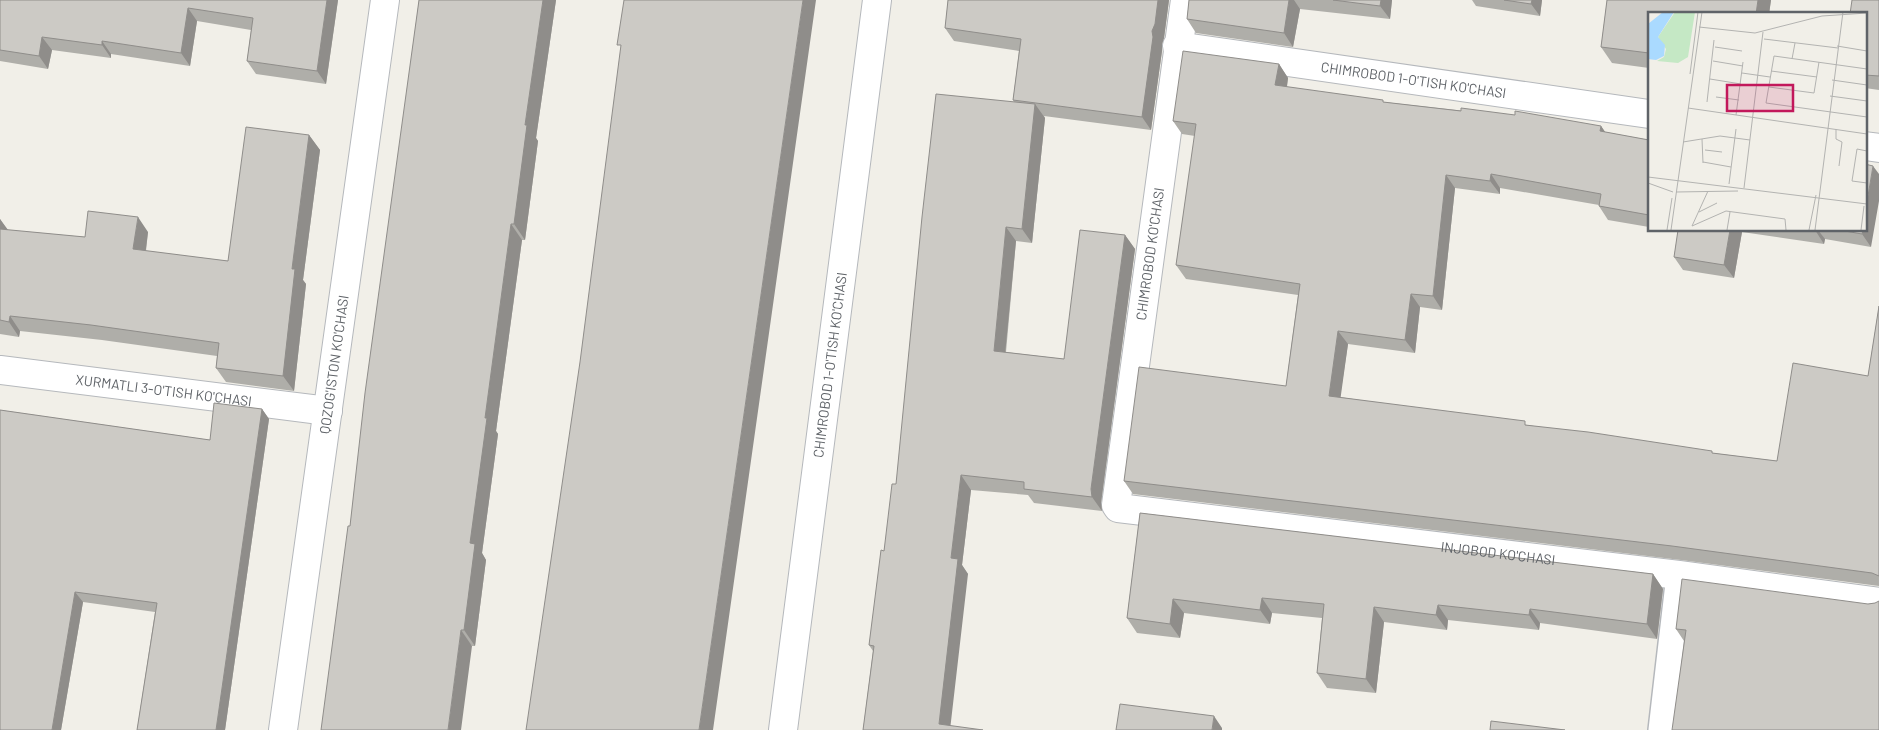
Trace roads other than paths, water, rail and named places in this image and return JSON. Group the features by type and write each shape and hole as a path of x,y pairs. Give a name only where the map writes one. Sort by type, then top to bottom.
{"street":[{"name":"QOZOG'ISTON KO'CHASI","path":"283,730 385,0"},
{"name":"CHIMROBOD 1-O'TISH KO'CHASI","path":"783,730 877,0"},
{"name":"CHIMROBOD KO'CHASI","path":"1118,508 1116,505 1177,46 1185,0"},
{"name":"CHIMROBOD 1-O'TISH KO'CHASI","path":"1177,46 1648,114"},
{"path":"1866,146 1879,148"},
{"name":"XURMATLI 3-O'TISH KO'CHASI","path":"0,370 328,411"},
{"name":"INJOBOD KO'CHASI","path":"1118,508 1679,575 1879,602"}],"lane":[{"path":"1661,730 1679,575"}]}
